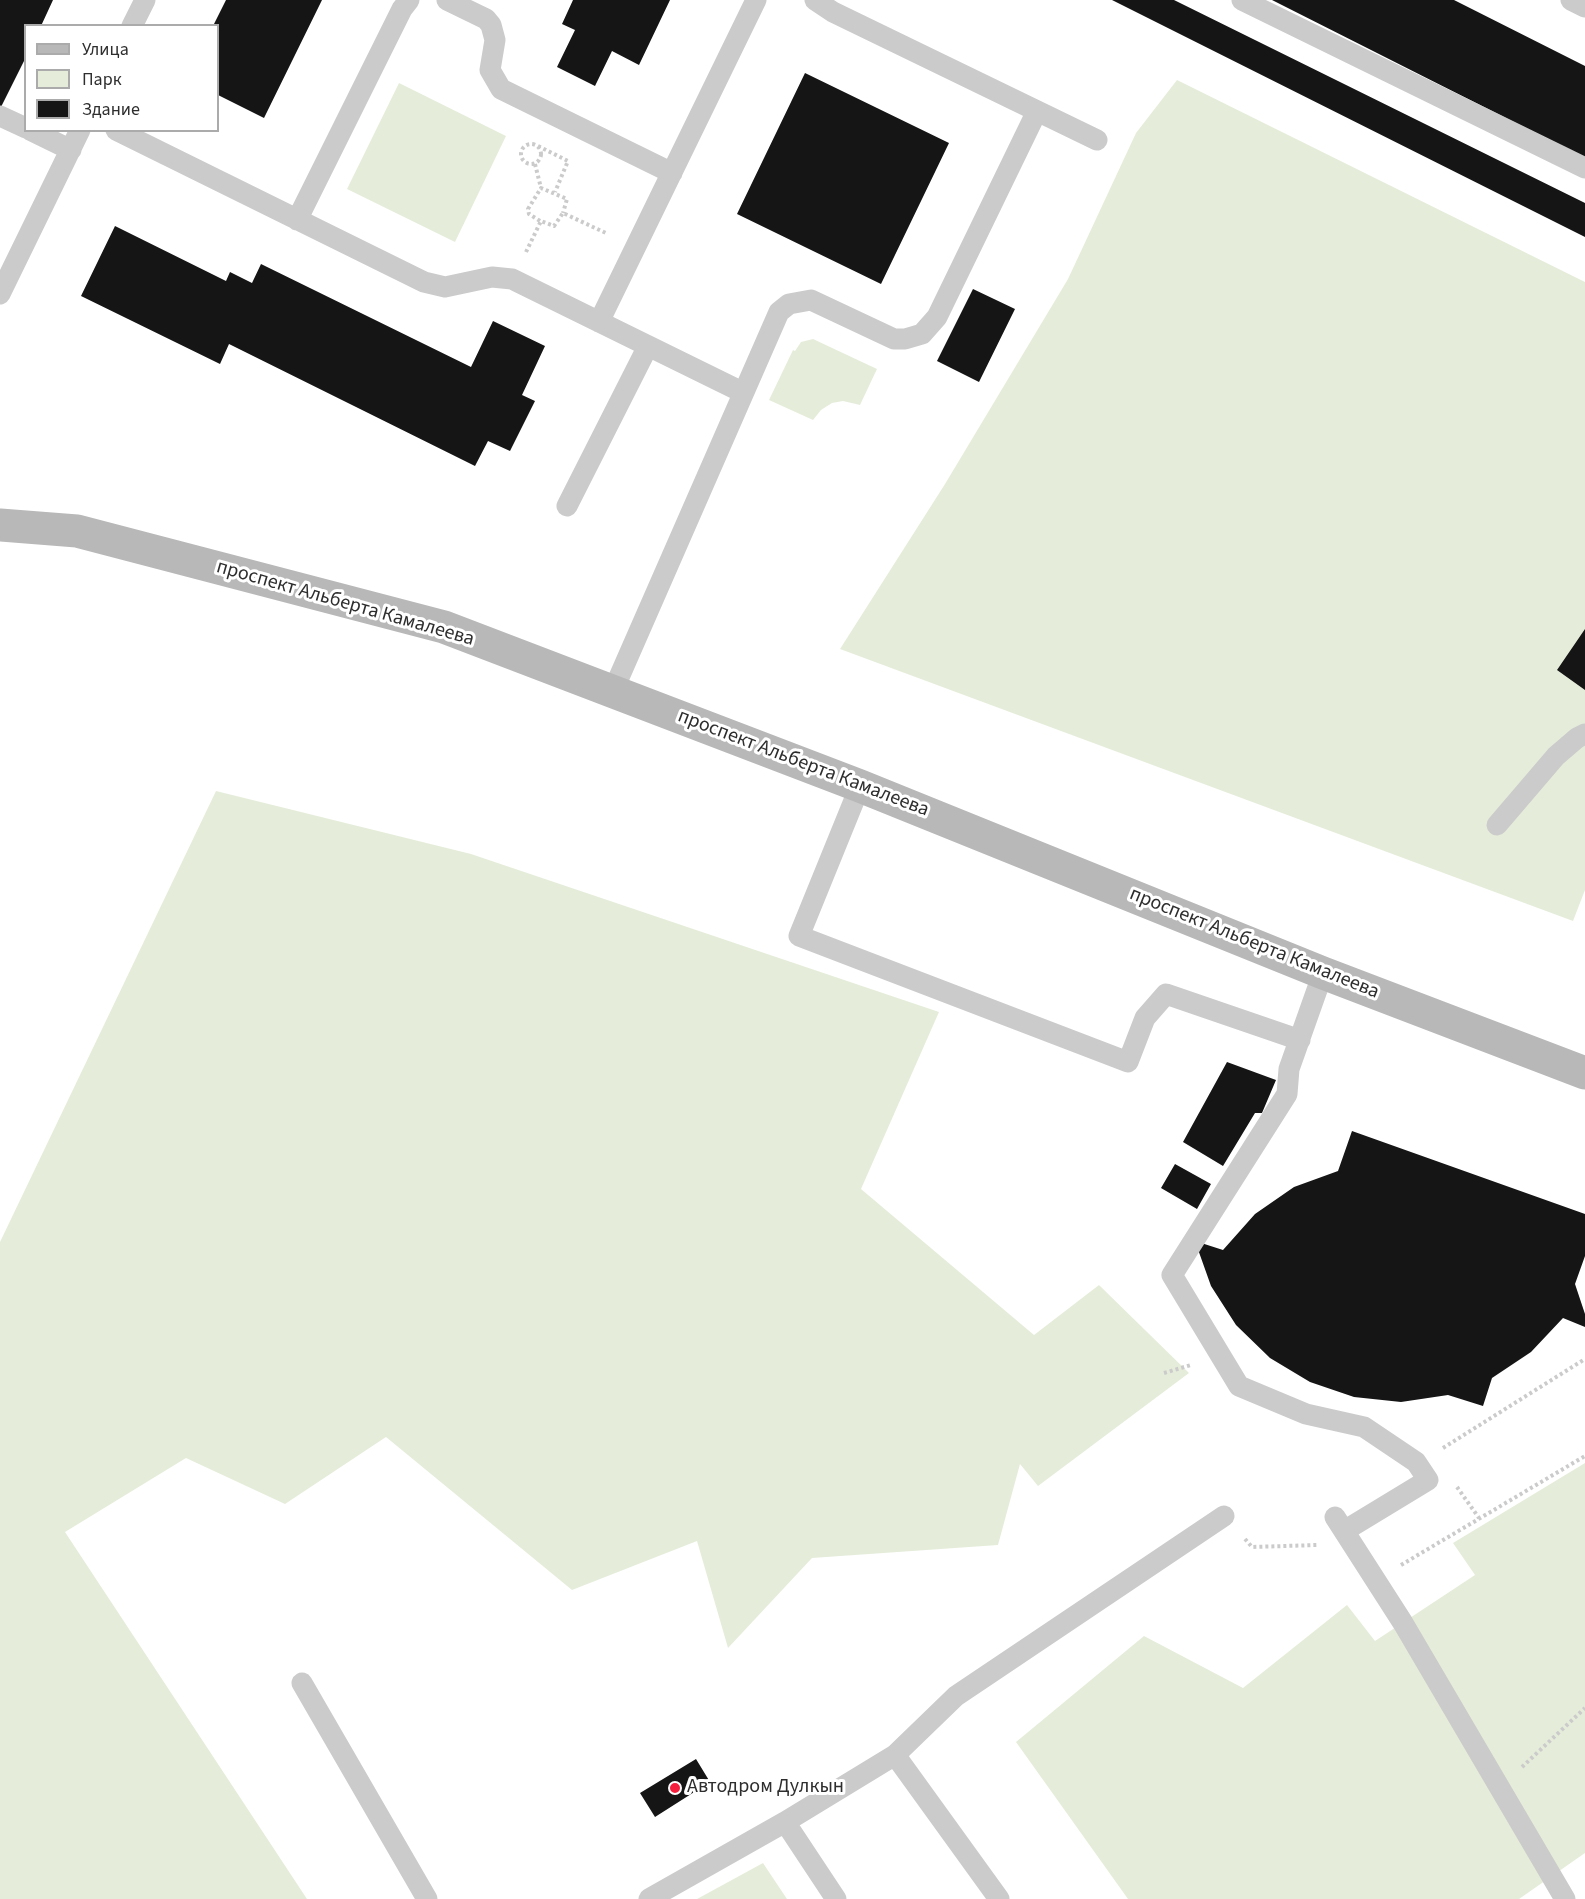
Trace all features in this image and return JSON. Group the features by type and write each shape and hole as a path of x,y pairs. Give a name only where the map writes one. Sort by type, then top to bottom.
{"main road":[{"name":"проспект Альберта Камалеева","path":"0,525 77,531 444,627 860,786 1323,973 1585,1072"}],"lane":[{"path":"133,24 145,0"},
{"path":"297,220 402,9 409,0"},
{"path":"447,0 486,19 491,25 495,40 489,70 501,88 672,173"},
{"path":"599,322 756,0"},
{"path":"815,0 833,12 1097,140"},
{"path":"1242,0 1585,168"},
{"path":"1571,0 1585,6"},
{"path":"613,691 774,318 783,308 798,300 817,302 894,339 912,338 931,327 1037,111"},
{"path":"0,116 24,127"},
{"path":"34,132 71,150"},
{"path":"0,294 79,132"},
{"path":"120,132 434,286 457,286 492,277 512,279 742,392"},
{"path":"567,506 648,346"},
{"path":"1497,825 1556,756 1585,734"},
{"path":"860,786 799,936 1128,1062 1145,1018 1166,994 1300,1040"},
{"path":"1323,973 1289,1069 1287,1094 1172,1275 1239,1386 1306,1414 1364,1427 1416,1462 1428,1480 1339,1524 1402,1623 1565,1899"},
{"path":"649,1899 785,1822 895,1755 956,1696 1224,1516"},
{"path":"302,1683 427,1899"},
{"path":"895,1755 999,1899"},
{"path":"785,1822 837,1899"}],"path":[{"path":"535,164 524,162 520,152 527,144 538,146 568,161 554,192"},
{"path":"535,164 542,156 538,146"},
{"path":"535,164 541,188 528,210 529,214 554,226 563,213 567,199 541,188"},
{"path":"563,213 635,248"},
{"path":"512,279 541,221"},
{"path":"1433,1454 1585,1359"},
{"path":"1500,1787 1585,1708"}],"green space":[{"path":"1177,80 1585,282 1585,890 1573,921 840,649 945,484 1068,279 1136,133"},
{"path":"399,83 506,136 455,242 347,189"},
{"path":"813,339 877,369 860,405 843,401 832,403 821,410 813,420 769,400 793,350 795,351 801,342"},
{"path":"216,791 471,854 939,1012 861,1189 1034,1335 1099,1285 1189,1373 1038,1486 1020,1464 998,1545 812,1558 728,1648 697,1541 572,1590 386,1437 285,1504 186,1458 65,1532 307,1899 0,1899 0,1242"},
{"path":"1585,1463 1585,1853 1519,1899 1128,1899 1016,1742 1144,1636 1243,1688 1347,1605 1375,1641 1475,1575 1453,1543"},
{"path":"763,1863 787,1899 697,1899"}],"building":[{"path":"0,0 53,0 42,24 24,24 24,61 0,109"},
{"path":"226,0 322,0 264,118 219,96 219,24 214,24"},
{"path":"573,0 670,0 639,65 612,51 595,86 557,67 575,30 562,24"},
{"path":"1112,0 1174,0 1585,203 1585,237"},
{"path":"1272,0 1454,0 1585,66 1585,158"},
{"path":"805,73 949,143 881,284 737,214"},
{"path":"115,226 226,281 230,272 252,283 261,264 471,367 493,321 545,346 522,395 535,401 510,451 488,441 475,466 229,344 220,364 81,296"},
{"path":"973,289 1015,309 979,382 937,361"},
{"path":"1585,629 1585,690 1557,670"},
{"path":"1227,1062 1276,1080 1262,1113 1255,1113 1223,1166 1183,1142"},
{"path":"1352,1131 1585,1214 1585,1256 1575,1284 1585,1314 1585,1327 1563,1318 1531,1352 1492,1378 1483,1406 1448,1395 1401,1402 1354,1397 1310,1382 1270,1358 1236,1325 1211,1286 1195,1241 1223,1250 1255,1214 1294,1187 1338,1171"},
{"path":"1175,1164 1211,1184 1197,1209 1161,1188"},
{"name":"Автодром Дулкын","path":"696,1759 710,1782 655,1817 640,1793"}],"place":[{"name":"Автодром Дулкын","path":"675,1788"}]}
